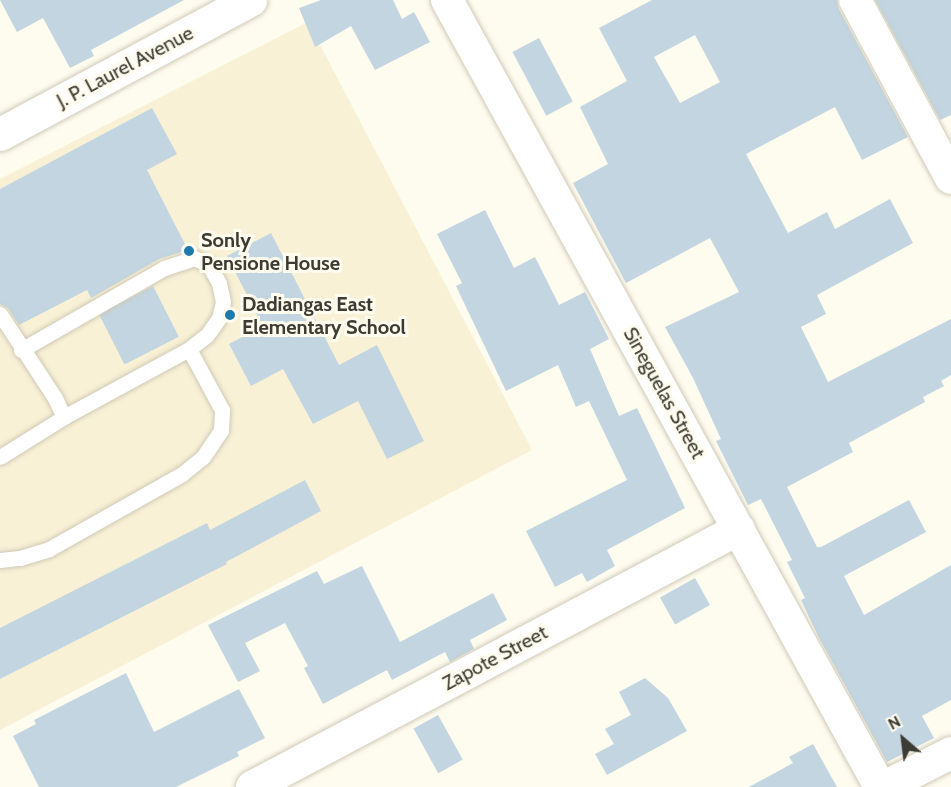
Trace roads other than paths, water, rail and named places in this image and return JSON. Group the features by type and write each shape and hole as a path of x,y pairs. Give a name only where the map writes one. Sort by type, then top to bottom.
{"street":[{"name":"J. P. Laurel Avenue","path":"0,134 250,0"},
{"name":"Sineguelas Street","path":"447,0 882,787"},
{"path":"855,0 951,178"},
{"name":"Zapote Street","path":"252,787 739,529"},
{"path":"882,787 951,753"}],"lane":[{"path":"0,457 64,417 189,349 207,335 219,318 223,302 219,284 209,265 194,258 164,268 21,350"},
{"path":"0,314 21,350 55,398 64,417"},
{"path":"0,560 20,558 49,549 182,474 203,457 221,430 222,410 189,349"}],"place":[{"name":"Sonly Pensione House","path":"189,251"},
{"name":"Dadiangas East Elementary School","path":"230,315"}]}
